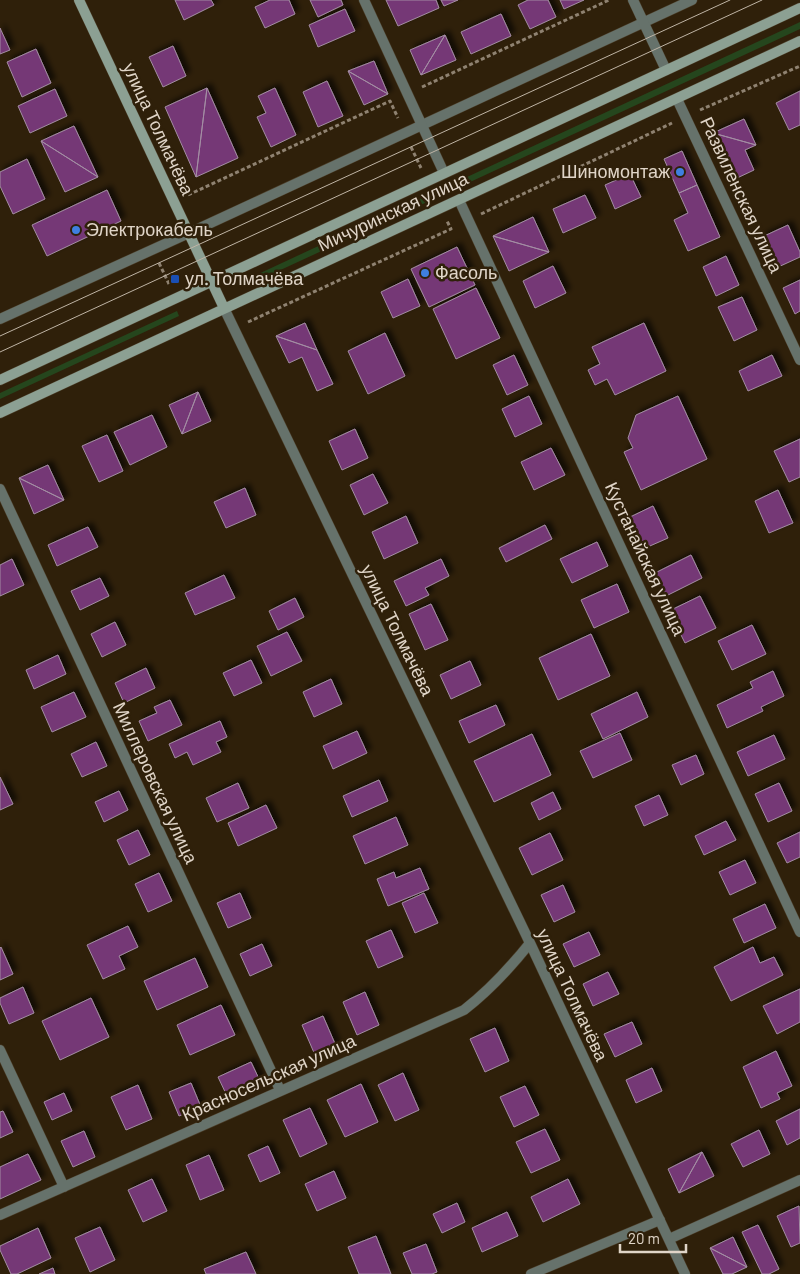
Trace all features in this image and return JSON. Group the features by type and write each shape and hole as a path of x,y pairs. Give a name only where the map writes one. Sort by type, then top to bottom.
{"main road":[{"name":"улица Толмачёва","path":"79,0 224,308"},
{"name":"Мичуринская улица","path":"0,380 800,8"},
{"name":"Мичуринская улица","path":"0,413 800,41"}],"street":[{"path":"364,0 444,173"},
{"path":"632,0 666,70"},
{"path":"0,318 422,126 692,0"},
{"name":"Развиленская улица","path":"677,99 800,360"},
{"name":"Кустанайская улица","path":"459,200 800,932"},
{"name":"улица Толмачёва","path":"224,308 530,943 685,1274"},
{"name":"Миллеровская улица","path":"0,489 280,1090"},
{"name":"Красносельская улица","path":"0,1215 464,1010 484,995 503,976 530,943"},
{"path":"0,1050 64,1187"},
{"path":"669,1239 800,1180"},
{"path":"532,1274 660,1220"}],"path":[{"path":"390,101 609,0"},
{"path":"451,229 686,117 800,66"}],"green space":[{"path":"800,22 800,29 244,287 241,282"},
{"path":"177,311 179,316 0,399 0,393"}],"building":[{"path":"175,0 211,0 214,5 184,20"},
{"path":"270,0 289,0 295,14 265,28 255,7"},
{"path":"310,0 341,0 343,5 318,17"},
{"path":"386,0 436,0 439,8 398,26"},
{"path":"441,0 458,0 444,6"},
{"path":"528,0 548,0 556,17 530,29 518,5"},
{"path":"560,0 584,0 564,9"},
{"path":"345,9 355,31 318,47 309,25"},
{"path":"501,14 511,36 471,54 461,32"},
{"path":"0,28 10,50 0,54"},
{"path":"445,35 456,60 421,75"},
{"path":"445,35 421,75 410,50"},
{"path":"173,46 186,76 163,87 149,57"},
{"path":"36,49 51,83 22,97 7,62"},
{"path":"374,61 388,94 348,71"},
{"path":"348,71 388,94 364,105"},
{"path":"327,81 343,116 318,127 303,92"},
{"path":"207,88 238,158 196,177"},
{"path":"207,88 196,177 165,107"},
{"path":"275,88 296,135 271,147 257,117 266,113 258,96"},
{"path":"55,89 67,116 30,133 18,106"},
{"path":"800,91 800,125 789,130 776,103"},
{"path":"744,119 756,145 713,133"},
{"path":"74,126 98,177 41,141"},
{"path":"713,133 756,145 745,150 754,170 735,179"},
{"path":"41,141 98,177 65,192"},
{"name":"Шиномонтаж","path":"682,151 697,185 679,193 664,159"},
{"path":"27,159 45,199 13,214 0,186 0,172"},
{"path":"630,174 641,197 615,209 605,185"},
{"path":"697,185 720,237 688,251 674,220 688,213 679,193"},
{"path":"107,190 121,221 47,256 32,225"},
{"path":"585,195 596,218 563,233 553,209"},
{"path":"533,217 549,252 493,236"},
{"path":"788,225 800,252 800,257 776,268 762,237"},
{"path":"493,236 549,252 509,271"},
{"path":"457,247 475,285 429,307 411,269"},
{"path":"726,256 739,285 716,296 703,267"},
{"path":"553,266 566,293 535,308 523,281"},
{"path":"408,279 420,306 393,318 381,292"},
{"path":"800,280 800,311 795,314 783,288"},
{"path":"476,288 500,338 456,359 433,309"},
{"path":"742,297 757,330 734,341 718,307"},
{"path":"305,323 317,350 276,336"},
{"path":"644,323 666,371 615,395 607,379 595,385 588,370 600,364 592,347"},
{"path":"385,333 405,376 368,394 348,351"},
{"path":"276,336 317,350 333,384 317,391 302,357 289,363"},
{"path":"514,355 528,385 507,395 493,365"},
{"path":"772,355 782,376 748,391 739,371"},
{"path":"198,392 182,434 169,405"},
{"path":"198,392 211,421 182,434"},
{"path":"529,396 542,424 515,437 502,409"},
{"path":"678,396 707,459 641,490 624,452 633,448 628,438 636,415"},
{"path":"152,415 167,447 130,465 114,432"},
{"path":"355,429 368,458 342,470 329,441"},
{"path":"107,435 123,471 99,482 82,446"},
{"path":"800,439 800,477 789,482 774,451"},
{"path":"551,448 565,475 534,490 521,462"},
{"path":"48,465 64,500 19,478"},
{"path":"373,474 388,503 364,515 350,485"},
{"path":"19,478 64,500 34,514"},
{"path":"245,488 256,515 226,528 214,502"},
{"path":"778,490 793,523 769,533 755,501"},
{"path":"653,506 668,538 643,549 628,518"},
{"path":"406,516 418,543 384,559 372,532"},
{"path":"545,525 552,539 506,562 499,548"},
{"path":"88,527 98,547 57,566 48,545"},
{"path":"597,542 608,566 572,583 560,559"},
{"path":"691,555 702,578 666,596 655,573"},
{"path":"12,559 24,585 0,596 0,565"},
{"path":"441,559 449,576 425,588 429,595 406,606 394,581"},
{"path":"224,575 235,598 195,615 185,593"},
{"path":"100,578 109,596 80,610 71,591"},
{"path":"617,584 629,612 594,628 581,600"},
{"path":"700,596 716,628 685,643 669,611"},
{"path":"295,598 304,617 278,630 269,611"},
{"path":"431,604 448,640 425,650 409,614"},
{"path":"115,622 126,645 102,657 91,634"},
{"path":"752,625 766,654 732,670 718,641"},
{"path":"287,632 302,661 271,676 257,646"},
{"path":"591,634 610,676 558,700 539,658"},
{"path":"58,655 66,674 34,689 26,670"},
{"path":"251,660 262,683 234,696 223,673"},
{"path":"470,661 481,685 451,699 440,675"},
{"path":"146,668 155,688 124,703 115,683"},
{"path":"773,671 784,696 761,707 763,711 727,728 717,705 753,688 750,682"},
{"path":"331,679 342,704 314,717 303,692"},
{"path":"74,692 86,717 52,732 41,707"},
{"path":"637,692 648,717 603,739 591,714"},
{"path":"170,700 182,725 148,741 139,721 157,713 154,707"},
{"path":"496,705 505,725 469,743 459,721"},
{"path":"220,721 227,737 216,742 221,752 193,765 187,752 175,758 169,744"},
{"path":"357,731 367,753 333,769 323,746"},
{"path":"620,733 632,760 593,778 580,751"},
{"path":"532,734 551,775 494,802 474,761"},
{"path":"774,735 785,759 748,776 737,752"},
{"path":"96,742 107,766 82,777 71,754"},
{"path":"696,755 704,774 681,785 672,765"},
{"path":"0,777 13,804 0,810"},
{"path":"379,780 388,801 352,817 343,796"},
{"path":"238,783 249,808 217,822 206,798"},
{"path":"779,783 792,811 768,822 755,794"},
{"path":"119,791 128,810 104,822 95,802"},
{"path":"553,792 561,809 539,820 531,803"},
{"path":"659,795 668,815 644,826 635,806"},
{"path":"266,805 277,828 238,846 228,823"},
{"path":"396,817 408,845 365,864 353,836"},
{"path":"726,821 736,840 704,855 695,836"},
{"path":"138,830 150,855 129,865 117,840"},
{"path":"800,832 800,857 787,863 777,843"},
{"path":"550,833 563,860 532,875 519,848"},
{"path":"745,860 756,883 730,895 719,872"},
{"path":"420,868 429,889 388,906 377,879 394,872 396,878"},
{"path":"159,873 172,901 148,912 135,884"},
{"path":"563,885 575,912 554,922 541,895"},
{"path":"240,893 251,918 228,928 217,903"},
{"path":"424,893 438,923 415,933 402,903"},
{"path":"765,904 776,928 744,943 733,919"},
{"path":"128,926 138,947 119,956 125,969 103,979 87,945"},
{"path":"391,930 403,957 378,968 366,941"},
{"path":"589,932 600,955 574,967 563,944"},
{"path":"262,944 272,966 250,976 240,954"},
{"path":"753,947 760,963 774,957 783,975 731,1001 714,967"},
{"path":"0,948 13,974 0,980"},
{"path":"195,958 208,987 157,1010 144,981"},
{"path":"608,972 619,994 593,1006 583,984"},
{"path":"23,987 34,1013 9,1024 0,1003 0,998"},
{"path":"800,989 800,1022 777,1034 763,1006"},
{"path":"365,992 379,1025 357,1035 343,1002"},
{"path":"91,998 109,1037 60,1060 42,1021"},
{"path":"221,1005 235,1035 190,1055 177,1025"},
{"path":"323,1016 336,1046 315,1055 302,1025"},
{"path":"632,1022 642,1044 615,1057 604,1034"},
{"path":"495,1028 509,1061 485,1072 470,1039"},
{"path":"776,1051 792,1086 777,1093 780,1099 761,1108 743,1067"},
{"path":"251,1062 261,1083 228,1098 218,1077"},
{"path":"652,1068 662,1091 636,1103 626,1080"},
{"path":"403,1073 419,1110 395,1121 378,1085"},
{"path":"191,1083 201,1107 179,1116 169,1092"},
{"path":"361,1084 378,1122 345,1137 327,1100"},
{"path":"138,1085 152,1119 126,1130 111,1097"},
{"path":"525,1086 539,1115 514,1127 500,1097"},
{"path":"64,1093 72,1111 52,1120 44,1102"},
{"path":"310,1108 327,1144 300,1157 283,1120"},
{"path":"800,1109 800,1138 787,1145 776,1121"},
{"path":"3,1111 13,1132 0,1138 0,1112"},
{"path":"545,1129 560,1160 531,1173 516,1142"},
{"path":"759,1130 770,1154 743,1167 731,1144"},
{"path":"84,1131 95,1157 73,1167 61,1141"},
{"path":"268,1146 280,1173 260,1182 248,1155"},
{"path":"702,1152 714,1176 679,1193"},
{"path":"702,1152 679,1193 668,1169"},
{"path":"28,1154 41,1180 0,1199 0,1167"},
{"path":"209,1155 224,1190 200,1200 186,1165"},
{"path":"334,1171 346,1198 317,1211 305,1184"},
{"path":"152,1179 167,1211 143,1222 128,1190"},
{"path":"568,1179 580,1204 543,1222 531,1197"},
{"path":"457,1203 465,1222 442,1233 433,1214"},
{"path":"799,1206 800,1243 791,1247 777,1216"},
{"path":"507,1212 518,1236 482,1252 472,1228"},
{"path":"758,1225 779,1269 769,1274 762,1274 742,1232"},
{"path":"100,1227 115,1260 90,1272 75,1238"},
{"path":"38,1228 51,1258 17,1274 11,1274 0,1246"},
{"path":"376,1236 391,1274 359,1274 348,1247"},
{"path":"733,1237 747,1267 710,1248"},
{"path":"426,1244 437,1272 432,1274 412,1274 403,1253"},
{"path":"710,1248 747,1267 732,1274 723,1274"},
{"path":"246,1252 256,1274 206,1274 204,1269"},
{"path":"53,1268 55,1274 39,1274"}],"tram line":[{"path":"0,336 730,0"},
{"path":"0,352 762,0"}],"place":[{"name":"Шиномонтаж","path":"680,172"},
{"name":"Электрокабель","path":"76,230"},
{"name":"Фасоль","path":"425,273"},
{"name":"ул. Толмачёва","path":"175,279"}]}
